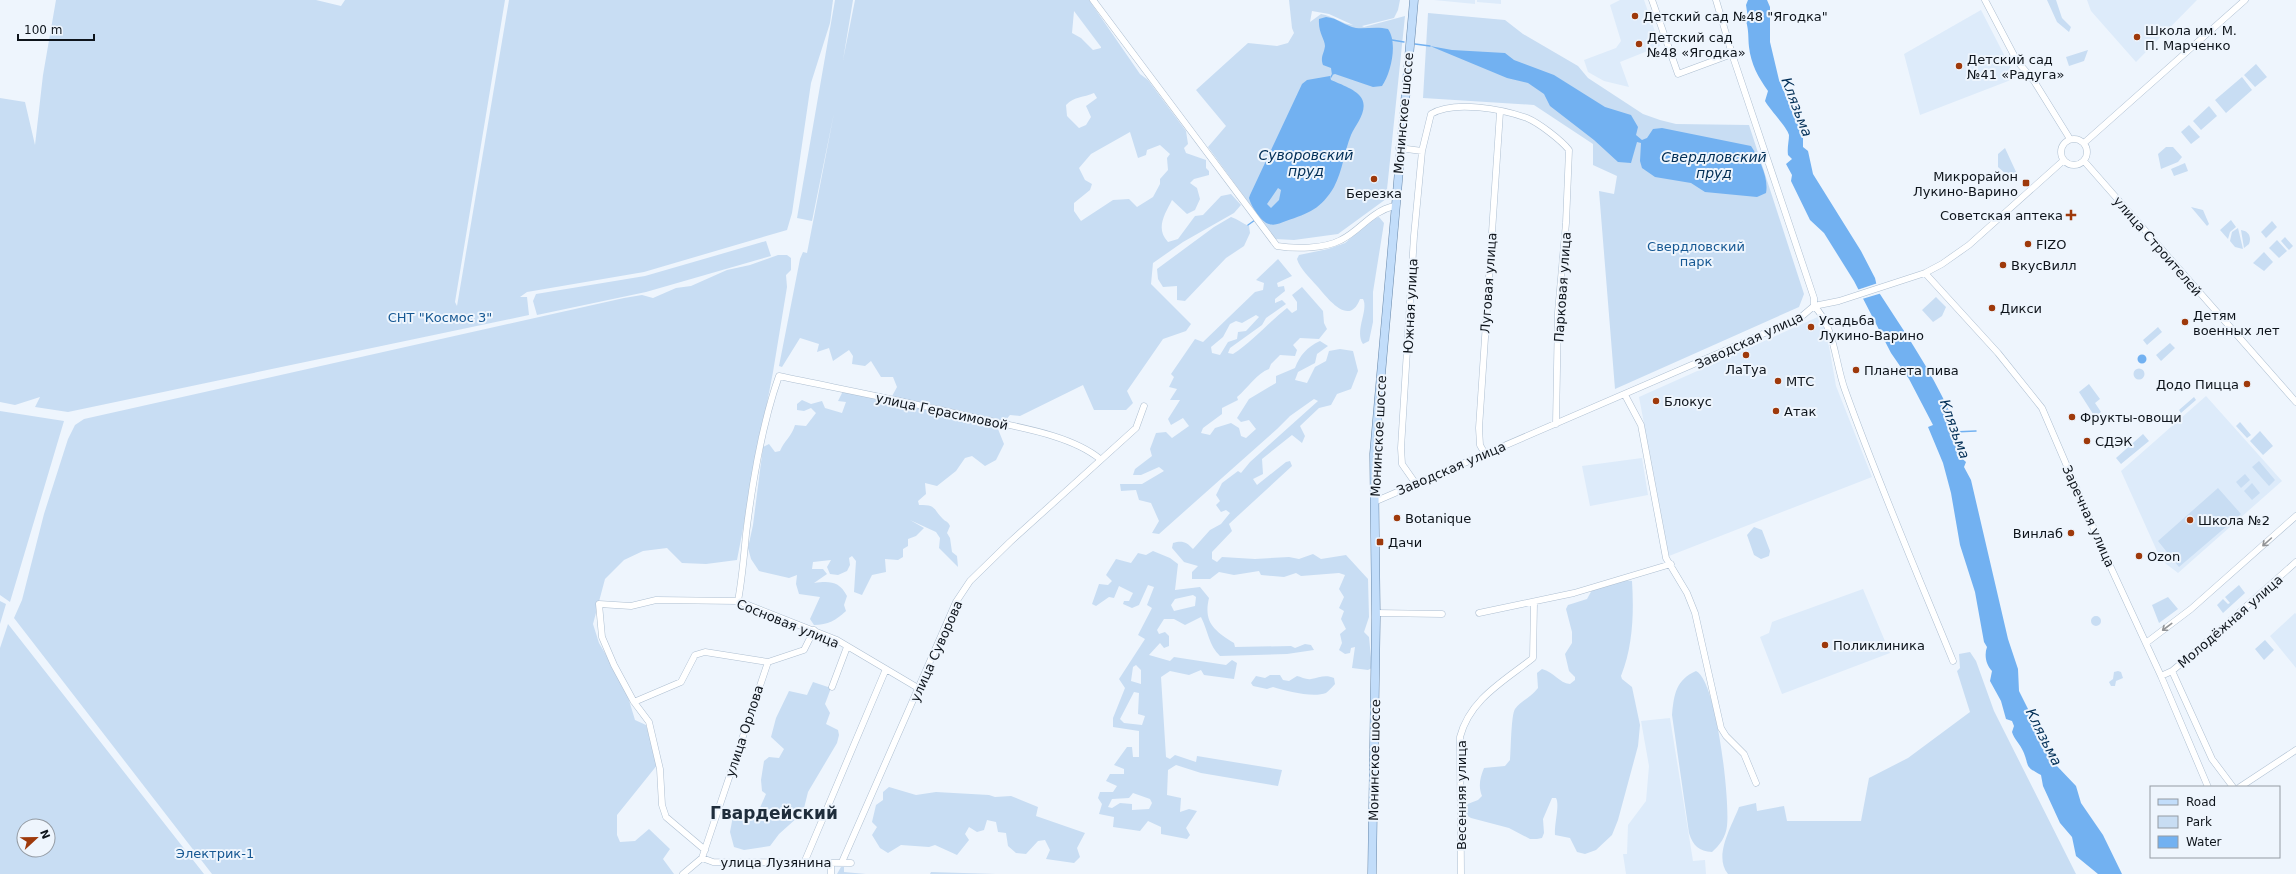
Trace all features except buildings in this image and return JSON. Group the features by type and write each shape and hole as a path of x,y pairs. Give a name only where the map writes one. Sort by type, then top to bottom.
{"main road":[{"name":"Монинское шоссе","path":"1372,874 1376,613 1374,454 1399,148 1414,0"}],"street":[{"path":"1093,0 1277,246 1300,247 1329,244 1340,241 1377,211 1394,206"},
{"path":"1652,0 1678,74 1732,54"},
{"path":"1716,0 1732,54 1814,298 1814,306 1839,301 1925,273 1955,256 2064,160"},
{"path":"1985,0 2017,61 2034,81 2070,139"},
{"path":"2084,143 2245,0"},
{"name":"Южная улица","path":"1416,484 1402,464 1401,448 1414,236 1422,151 1427,123 1431,114 1440,109 1454,106 1500,112"},
{"name":"Парковая улица","path":"1500,112 1528,119 1563,143 1569,150 1566,222 1558,312 1556,424"},
{"name":"Луговая улица","path":"1485,454 1480,445 1479,428 1500,112"},
{"path":"2076,138 2084,143 2088,154 2084,161 2076,165 2064,160 2061,150 2063,145 2070,139 2076,138"},
{"path":"1399,148 1422,151"},
{"name":"улица Строителей","path":"2084,161 2296,402"},
{"name":"Заречная улица","path":"1925,273 1998,353 2042,408 2161,676 2208,786"},
{"name":"Заводская улица","path":"1374,502 1625,395 1801,317 1814,306 1821,314 1828,329 1836,363 1893,519 1954,660"},
{"name":"улица Герасимовой","path":"738,601 742,578 746,533 761,449 771,397 779,376 1010,425 1063,440 1090,451 1100,459"},
{"path":"1625,395 1641,425 1666,558 1671,564 1695,613 1721,728 1726,736 1744,754 1756,783"},
{"name":"улица Суворова","path":"842,862 956,602 970,581 1100,459 1136,428 1144,406"},
{"path":"2146,643 2189,611 2296,516"},
{"name":"Молодёжная улица","path":"2161,676 2172,671 2296,562"},
{"path":"1478,613 1534,603 1671,564"},
{"name":"Сосновая улица","path":"634,702 614,665 602,638 599,604 631,606 656,600 738,601 814,630 847,646 918,688"},
{"name":"Весенняя улица","path":"1461,874 1459,758 1462,730 1473,706 1482,697 1533,658 1534,603"},
{"path":"1376,613 1442,614"},
{"path":"705,850 666,817 662,805 660,769 649,722 634,702 681,682 695,655 705,652 768,662 804,650 814,630"},
{"path":"832,686 847,646"},
{"name":"улица Орлова","path":"702,858 768,662"},
{"path":"804,863 886,670"},
{"path":"2172,671 2212,758 2232,786"},
{"path":"2242,786 2296,750"},
{"name":"улица Лузянина","path":"684,874 702,858 713,862 851,863"},
{"path":"831,862 831,874"}],"shaded area":[{"path":"1434,0 1475,0 1475,4"},
{"path":"1477,0 1501,0 1501,4 1477,2"},
{"name":"Детский сад №48 «Ягодка»","path":"1620,0 1644,0 1660,46 1620,62 1629,87 1604,81 1588,72 1584,60 1616,48 1621,41 1610,5"},
{"name":"Школа им. М. П. Марченко","path":"2087,0 2197,0 2136,62 2091,11"},
{"name":"Детский сад №41 «Радуга»","path":"1981,10 2016,78 1920,115 1904,54"},
{"path":"1820,316 1826,329 1836,386 1872,477 1669,556 1639,397"},
{"name":"Школа №2","path":"2206,396 2282,481 2178,573 2161,560 2121,471"},
{"path":"1642,458 1648,495 1590,506 1582,466"},
{"name":"Поликлиника","path":"1863,589 1890,653 1782,694 1760,637 1769,633 1772,622"},
{"path":"2295,613 2296,614 2296,668 2270,636"},
{"path":"1670,718 1693,861 1705,860 1706,874 1626,874 1623,854 1627,854 1628,825 1646,801 1649,766 1641,721"}],"green space":[{"name":"СНТ \"Космос 3\"","path":"56,0 316,0 341,6 345,0 505,0 455,302 457,306 509,0 833,0 830,23 811,83 792,213 787,230 644,272 527,292 520,297 527,297 529,315 68,412 35,407 40,397 15,405 0,402 0,98 25,102 35,145 43,75"},
{"path":"835,0 853,0 843,60 855,0 1089,0 1140,74 1148,80 1186,131 1188,144 1184,148 1186,153 1206,160 1206,168 1209,171 1209,175 1194,179 1190,183 1197,188 1200,199 1195,210 1187,214 1172,200 1162,221 1162,232 1164,237 1168,242 1178,239 1195,216 1203,215 1221,196 1231,194 1241,205 1234,213 1183,242 1153,263 1151,284 1191,324 1186,331 1163,339 1127,391 1133,403 1126,410 1094,410 1083,385 1020,416 1010,415 998,429 1004,444 996,460 985,466 972,456 965,458 956,471 937,486 925,483 926,494 918,501 919,505 934,508 943,519 948,522 950,526 947,533 950,538 952,552 957,556 958,567 939,548 940,538 936,532 910,520 924,528 916,536 908,539 908,546 903,549 903,557 898,560 885,559 886,572 872,575 862,595 854,592 856,561 852,556 849,558 850,565 847,571 838,575 830,574 827,567 831,560 813,562 812,569 823,569 827,574 814,583 834,583 841,587 847,596 844,605 846,611 832,621 814,625 810,619 820,597 799,594 796,584 797,575 789,578 759,571 751,559 748,548 753,525 763,447 769,444 775,452 780,451 795,425 806,426 816,413 811,408 804,411 797,410 797,404 802,400 811,404 822,401 825,408 842,413 846,402 838,401 844,389 890,400 897,387 893,377 881,377 871,361 865,366 852,364 853,356 849,350 833,361 829,348 817,352 819,344 800,338 782,367 779,366 800,259 803,252 807,253 834,113 812,221 797,218","holes":["1074,11 1101,47 1101,48 1093,50 1081,38 1072,33","1094,93 1097,98 1086,106 1091,117 1086,125 1079,128 1067,116 1066,105 1076,99","1130,132 1138,158 1146,155 1147,150 1160,145 1170,154 1167,158 1168,170 1160,179 1160,184 1153,197 1137,207 1129,199 1113,200 1081,221 1074,211 1074,203 1090,190 1092,184 1085,180 1079,168 1091,154"]},
{"path":"1289,0 1400,0 1398,10 1394,18 1362,26 1364,27 1405,16 1386,199 1338,234 1294,240 1275,239 1208,147 1226,126 1196,90 1248,43 1277,46 1288,43 1294,33 1292,28","holes":["1312,11 1329,14 1353,25 1321,14 1310,22"]},
{"path":"2047,0 2056,0 2062,18 2071,27 2069,32 2057,22"},
{"name":"Свердловский парк","path":"1428,13 1505,20 1523,34 1578,66 1588,78 1643,114 1660,120 1676,124 1749,125 1804,294 1799,307 1615,389 1599,191 1614,194 1617,176 1593,165 1593,144 1534,105 1423,98"},
{"path":"2088,50 2084,61 2069,66 2066,57"},
{"path":"2256,64 2267,77 2255,87 2244,75"},
{"path":"2242,77 2252,90 2226,113 2215,100"},
{"path":"2209,106 2217,116 2201,130 2193,121"},
{"path":"2189,125 2200,137 2191,144 2181,132"},
{"path":"2166,147 2173,147 2182,157 2178,162 2161,169 2158,154"},
{"path":"2005,148 2017,174 2007,175 1998,167 1998,154"},
{"path":"2185,163 2188,171 2174,176 2171,169"},
{"path":"2191,207 2203,210 2209,224 2207,226"},
{"path":"1231,217 1249,226 1250,233 1244,246 1226,258 1185,301 1177,300 1177,286 1163,287 1158,279 1157,269 1214,227"},
{"path":"1379,217 1384,223 1373,292 1373,322 1369,341 1363,344 1360,333 1364,309 1363,299 1360,299 1355,307 1350,311 1344,311 1338,308 1326,297 1300,266 1297,259 1299,255 1328,249 1345,243 1374,218"},
{"path":"2231,220 2236,227 2230,232 2228,239 2220,230"},
{"path":"2272,221 2277,227 2266,238 2261,232"},
{"path":"2238,228 2243,249 2235,247 2230,241 2232,232"},
{"path":"2241,230 2246,231 2250,236 2249,244 2244,248"},
{"path":"2285,237 2293,246 2289,250 2281,241"},
{"path":"2277,240 2287,251 2279,258 2269,248"},
{"path":"766,241 771,256 646,292 537,315 533,301 536,294 645,276"},
{"path":"2264,252 2273,262 2264,271 2253,263"},
{"name":"Электрик-1","path":"778,255 787,255 791,258 791,270 786,275 787,287 773,372 737,560 706,564 682,563 667,548 643,551 624,560 605,579 593,624 599,643 625,687 635,720 646,725 658,764 617,815 617,835 620,842 635,841 649,829 670,849 663,859 674,874 212,874 14,618 22,600 44,514 68,439 75,425 84,419 624,298 642,295 653,298 676,288 691,286 727,270 750,265"},
{"path":"1278,259 1292,276 1277,283 1278,287 1284,286 1285,291 1275,299 1275,303 1282,300 1286,304 1266,318 1262,325 1230,348 1228,353 1233,354 1240,349 1287,308 1292,313 1297,310 1297,302 1292,295 1302,287 1323,311 1324,323 1327,329 1319,339 1300,338 1293,345 1297,350 1295,356 1280,355 1271,364 1269,369 1260,374 1237,397 1238,400 1222,408 1222,414 1203,428 1201,433 1210,435 1215,428 1231,423 1239,428 1241,436 1246,438 1256,429 1249,420 1241,422 1237,418 1249,399 1276,383 1276,376 1295,368 1304,352 1320,341 1328,346 1317,354 1315,363 1298,372 1295,380 1307,383 1315,367 1326,361 1329,351 1340,349 1353,351 1358,371 1351,389 1337,394 1331,405 1319,408 1300,426 1305,436 1302,443 1292,435 1262,459 1263,474 1253,479 1257,485 1286,462 1290,461 1292,466 1229,524 1232,531 1212,552 1212,559 1217,562 1222,557 1255,559 1289,557 1299,559 1313,554 1321,559 1346,555 1368,579 1369,617 1364,632 1369,637 1372,668 1368,670 1352,668 1355,647 1351,648 1350,653 1345,654 1339,650 1342,643 1340,634 1346,629 1341,619 1344,611 1339,608 1344,597 1339,589 1345,575 1339,573 1301,576 1296,573 1284,577 1261,575 1259,571 1234,575 1219,572 1210,579 1192,579 1192,572 1198,566 1184,562 1172,548 1173,543 1182,542 1186,543 1193,549 1210,530 1221,524 1230,513 1226,510 1221,512 1216,505 1220,501 1216,495 1222,483 1238,471 1241,473 1250,462 1318,401 1314,399 1290,416 1159,534 1152,533 1159,521 1151,503 1139,500 1136,490 1121,491 1120,484 1142,484 1164,471 1159,467 1141,475 1133,475 1135,469 1152,456 1150,449 1156,433 1166,432 1172,438 1189,426 1183,418 1171,425 1168,419 1180,400 1170,400 1177,389 1169,387 1174,377 1171,374 1195,339 1203,342 1255,292 1263,290 1264,283 1256,280","holes":["1256,315 1259,317 1246,331 1238,332 1237,339 1228,342 1220,355 1212,353 1211,347 1223,337 1230,324 1236,321 1242,323"]},
{"path":"1936,297 1946,307 1942,316 1933,322 1922,310"},
{"path":"2158,327 2162,332 2147,345 2143,340"},
{"path":"2170,343 2175,348 2161,361 2156,355"},
{"path":"2137,369 2141,369 2143,370 2143,378 2137,379 2134,376 2134,372"},
{"path":"2089,384 2100,399 2095,403 2101,412 2095,417 2079,392"},
{"path":"2194,397 2196,400 2181,413 2179,410"},
{"path":"0,411 64,421 10,602 0,595"},
{"path":"2240,422 2251,435 2247,438 2236,426"},
{"path":"2260,431 2273,446 2263,455 2250,441"},
{"path":"2143,434 2149,441 2121,464 2116,458"},
{"path":"2259,461 2275,480 2269,486 2252,467"},
{"path":"2245,474 2250,480 2241,488 2236,482"},
{"path":"2252,483 2260,493 2252,500 2244,491"},
{"path":"2218,488 2241,514 2179,567 2158,541"},
{"path":"1754,527 1762,530 1770,551 1769,556 1761,559 1754,555 1747,535"},
{"path":"1153,551 1170,558 1178,564 1175,590 1200,587 1209,598 1209,620 1216,630 1234,643 1235,647 1291,646 1295,648 1305,644 1311,645 1314,650 1287,654 1220,656 1213,648 1201,617 1185,625 1174,619 1164,619 1157,630 1159,634 1165,632 1169,636 1169,646 1164,648 1160,643 1149,655 1170,661 1174,657 1226,665 1232,660 1237,663 1234,679 1204,675 1201,670 1189,675 1170,671 1161,677 1166,757 1170,759 1175,755 1196,762 1197,756 1282,770 1278,786 1201,773 1176,765 1168,770 1167,795 1181,798 1180,812 1189,809 1197,811 1186,828 1190,835 1187,839 1161,834 1161,827 1148,821 1140,831 1113,827 1114,817 1099,814 1102,804 1098,798 1100,792 1113,792 1117,786 1106,781 1110,774 1124,774 1124,769 1114,765 1127,747 1132,747 1133,757 1139,757 1139,731 1113,727 1113,718 1125,688 1119,679 1145,639 1138,635 1152,608 1147,605 1154,587 1148,585 1139,605 1132,608 1123,604 1124,601 1129,601 1133,593 1119,586 1114,598 1109,597 1096,606 1092,604 1099,584 1108,585 1112,581 1106,575 1116,559 1131,563 1138,553 1146,555","holes":["1193,595 1196,597 1195,606 1174,611 1171,605 1175,599","1136,665 1141,670 1141,684 1131,681 1133,667","1134,692 1139,693 1138,714 1145,716 1142,725 1124,723 1120,719","1133,793 1150,799 1152,803 1149,809 1132,810 1132,804 1120,803 1112,808 1108,807 1112,799 1129,798"]},
{"path":"1624,580 1632,581 1633,617 1628,653 1621,676 1622,679 1632,687 1640,725 1638,746 1618,820 1612,835 1596,850 1585,854 1577,852 1570,838 1555,835 1556,798 1552,798 1543,819 1544,833 1542,838 1537,839 1530,839 1509,828 1471,818 1466,815 1465,805 1478,800 1482,796 1480,782 1484,768 1505,766 1510,760 1512,725 1515,709 1538,688 1537,673 1542,669 1546,670 1563,682 1570,684 1575,680 1575,677 1569,671 1565,654 1572,643 1572,632 1566,609 1568,605 1587,599 1592,590"},
{"path":"2239,585 2245,593 2223,613 2217,605 2223,599 2228,604 2230,603 2225,597"},
{"path":"2168,597 2178,609 2159,623 2152,605"},
{"path":"0,601 6,604 0,624"},
{"path":"2094,616 2098,616 2100,617 2100,625 2094,626 2091,623 2091,619"},
{"path":"8,624 204,874 0,874 0,648"},
{"path":"2265,640 2274,650 2264,660 2255,649"},
{"path":"1970,652 1976,661 1994,711 2076,874 1728,874 1722,859 1723,850 1728,832 1739,807 1756,803 1757,811 1784,806 1787,821 1861,821 1869,778 1908,758 1970,712 1957,671 1960,668 1959,654"},
{"path":"1696,671 1703,680 1710,696 1716,718 1724,769 1727,826 1722,841 1712,852 1697,847 1692,841 1689,833 1672,715 1677,688 1684,679"},
{"path":"2114,672 2121,672 2123,678 2116,681 2115,686 2111,686 2109,682 2113,679"},
{"path":"1270,675 1280,675 1283,680 1289,681 1297,676 1309,679 1328,676 1334,678 1335,684 1326,693 1314,695 1292,692 1273,687 1267,689 1253,686 1251,683 1256,676 1265,678"},
{"path":"813,682 831,688 825,704 830,713 826,724 838,730 839,735 837,743 808,792 804,808 798,817 779,834 770,846 744,850 734,847 730,832 733,816 739,812 751,818 756,817 766,794 762,791 761,780 764,761 769,757 779,758 784,749 771,737 776,718 789,691 807,695"},
{"path":"889,787 916,795 936,792 989,795 995,797 1011,796 1038,807 1036,816 1085,833 1077,848 1080,857 1074,863 1046,859 1050,850 1045,840 1038,841 1026,854 1016,853 1008,846 1006,833 998,832 996,822 987,820 984,830 977,832 969,827 965,834 969,840 957,855 935,845 929,847 901,845 888,853 880,848 872,835 877,827 872,822 876,805 883,800 883,792"},
{"path":"841,867 844,867 844,872 866,874 837,874"},
{"path":"931,872 996,874 930,874"}],"water":[{"path":"1748,0 1767,0 1770,7 1770,42 1779,80 1803,136 1803,147 1808,151 1813,174 1861,251 1875,278 1878,291 1926,366 1950,413 1956,446 1958,452 1966,462 1964,467 1971,480 2008,639 2018,669 2019,691 2056,765 2076,786 2081,803 2103,835 2122,874 2098,874 2076,856 2072,837 2060,823 2043,786 2041,775 2029,767 2023,751 2012,732 2014,726 2012,721 2006,719 2001,701 1990,681 1992,671 1986,660 1987,647 1984,642 1975,592 1960,545 1951,493 1943,463 1928,427 1933,425 1909,379 1891,353 1854,281 1824,233 1810,220 1791,181 1792,175 1786,164 1792,159 1788,155 1789,135 1765,101 1768,91 1761,81 1751,59 1746,21 1748,18 1746,5"},
{"path":"1326,17 1356,28 1388,29 1393,42 1393,50 1388,74 1382,86 1373,87 1335,74 1332,75 1331,68 1323,65 1322,58 1325,46 1320,32 1319,19"},
{"name":"Свердловский пруд","path":"1430,46 1452,50 1505,53 1514,60 1554,75 1605,107 1631,115 1638,127 1636,135 1642,140 1647,138 1653,129 1662,128 1751,146 1765,175 1767,187 1766,193 1757,197 1705,192 1691,183 1655,177 1642,168 1640,161 1641,143 1637,142 1631,163 1618,162 1594,140 1550,106 1544,94 1528,83 1507,78"},
{"name":"Суворовский пруд","path":"1330,76 1331,80 1357,93 1362,99 1364,108 1361,117 1351,135 1337,181 1329,194 1319,205 1308,213 1273,225 1266,223 1263,220 1257,213 1249,198 1302,84 1307,80","holes":["1278,188 1281,190 1279,200 1271,208 1267,204"]},
{"path":"2140,355 2144,355 2146,359 2144,363 2140,363 2138,361 2138,357"}],"pier":[{"path":"1878,283 1882,293 1862,299 1857,290"}],"waterway":[{"path":"1392,40 1404,42"},
{"path":"1415,44 1430,46"},
{"path":"1248,225 1255,220"},
{"name":"Клязьма","path":"1954,432 1976,431"}],"place":[{"name":"Детский сад №48 \"Ягодка\"","path":"1635,16"},
{"name":"Школа им. М. П. Марченко","path":"2137,37"},
{"name":"Детский сад №48 «Ягодка»","path":"1639,44"},
{"name":"Детский сад №41 «Радуга»","path":"1959,66"},
{"name":"Березка","path":"1374,179"},
{"name":"Микрорайон Лукино-Варино","path":"2026,183"},
{"name":"Советская аптека","path":"2071,215"},
{"name":"FIZO","path":"2028,244"},
{"name":"ВкусВилл","path":"2003,265"},
{"name":"Дикси","path":"1992,308"},
{"name":"Детям военных лет","path":"2185,322"},
{"name":"Усадьба Лукино-Варино","path":"1811,327"},
{"name":"ЛаТуа","path":"1746,355"},
{"name":"Планета пива","path":"1856,370"},
{"name":"МТС","path":"1778,381"},
{"name":"Додо Пицца","path":"2247,384"},
{"name":"Блокус","path":"1656,401"},
{"name":"Атак","path":"1776,411"},
{"name":"Фрукты-овощи","path":"2072,417"},
{"name":"СДЭК","path":"2087,441"},
{"name":"Botanique","path":"1397,518"},
{"name":"Школа №2","path":"2190,520"},
{"name":"Винлаб","path":"2071,533"},
{"name":"Дачи","path":"1380,542"},
{"name":"Ozon","path":"2139,556"},
{"name":"Поликлиника","path":"1825,645"}],"district":[{"name":"Гвардейский","path":"774,813"}]}
